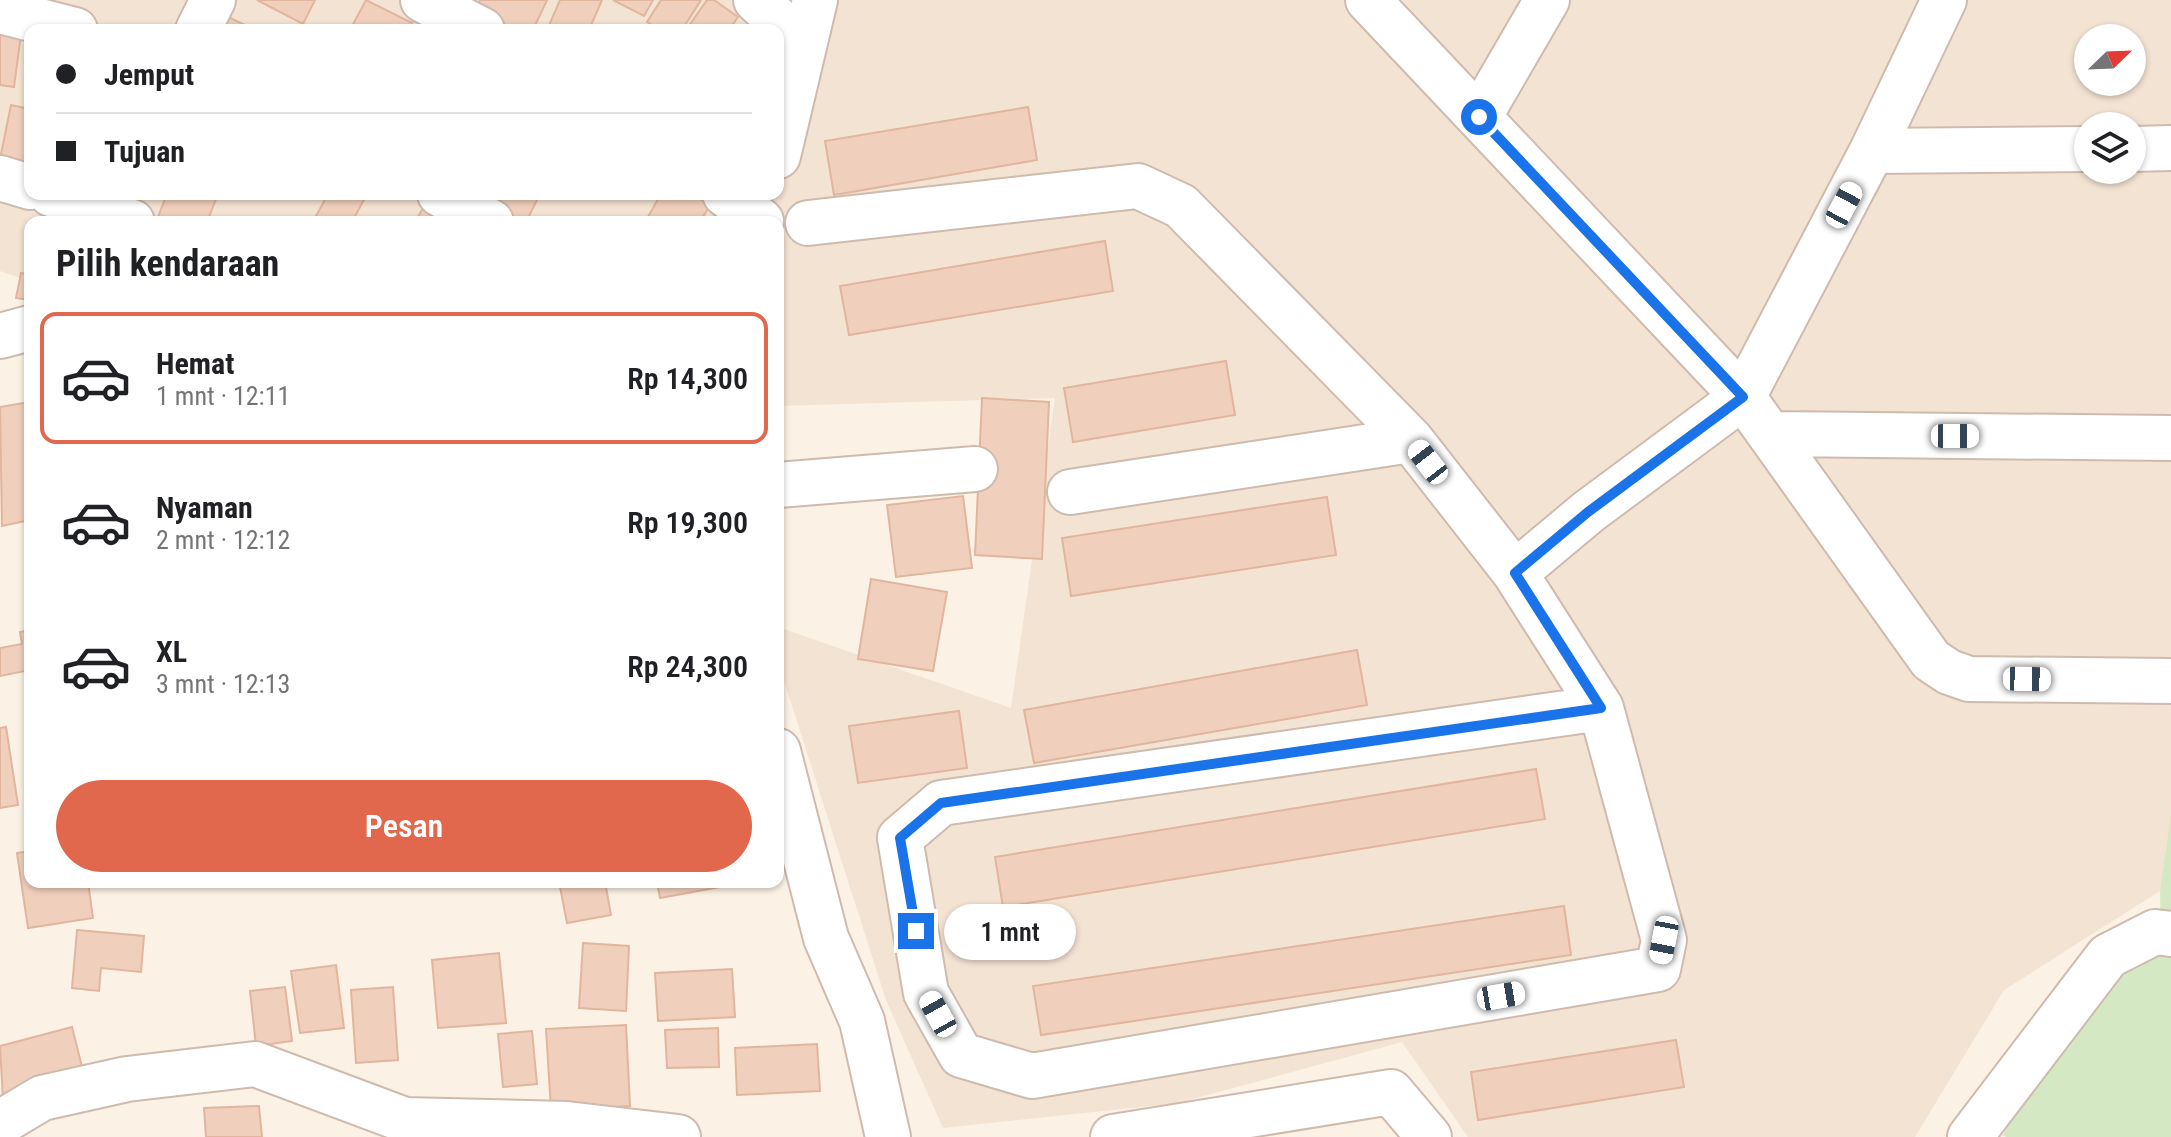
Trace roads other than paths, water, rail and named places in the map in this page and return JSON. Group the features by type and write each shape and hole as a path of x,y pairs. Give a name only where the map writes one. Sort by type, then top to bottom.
{"street":[{"path":"201,24 213,0"},
{"path":"423,0 470,24"},
{"path":"756,0 782,24"},
{"path":"784,129 815,0"},
{"path":"1368,0 1743,397 1931,660 1949,672 1969,679 2171,681"},
{"path":"1479,117 1547,0"},
{"path":"1515,573 1588,512 1743,397 1872,151 1944,0"},
{"path":"0,11 51,24"},
{"path":"784,26 803,43"},
{"path":"2146,149 2171,148"},
{"path":"1872,151 2074,149"},
{"path":"0,178 24,185"},
{"path":"808,223 1138,186 1181,206 1411,440 1515,573 1601,708 1664,940 1658,969 1032,1076 961,1055 926,993 900,838 941,803 1601,708"},
{"path":"72,200 114,212"},
{"path":"451,200 480,216"},
{"path":"732,200 752,216"},
{"path":"0,336 24,330"},
{"path":"1771,434 2171,438"},
{"path":"1070,492 1411,440"},
{"path":"784,485 975,469"},
{"path":"784,774 826,938 862,1021 888,1137"},
{"path":"1979,1125 2108,956 2155,932 2171,934"},
{"path":"0,1123 42,1098 127,1079 255,1064 405,1120 678,1137"},
{"path":"1113,1137 1179,1132 1391,1092 1429,1137"}]}
